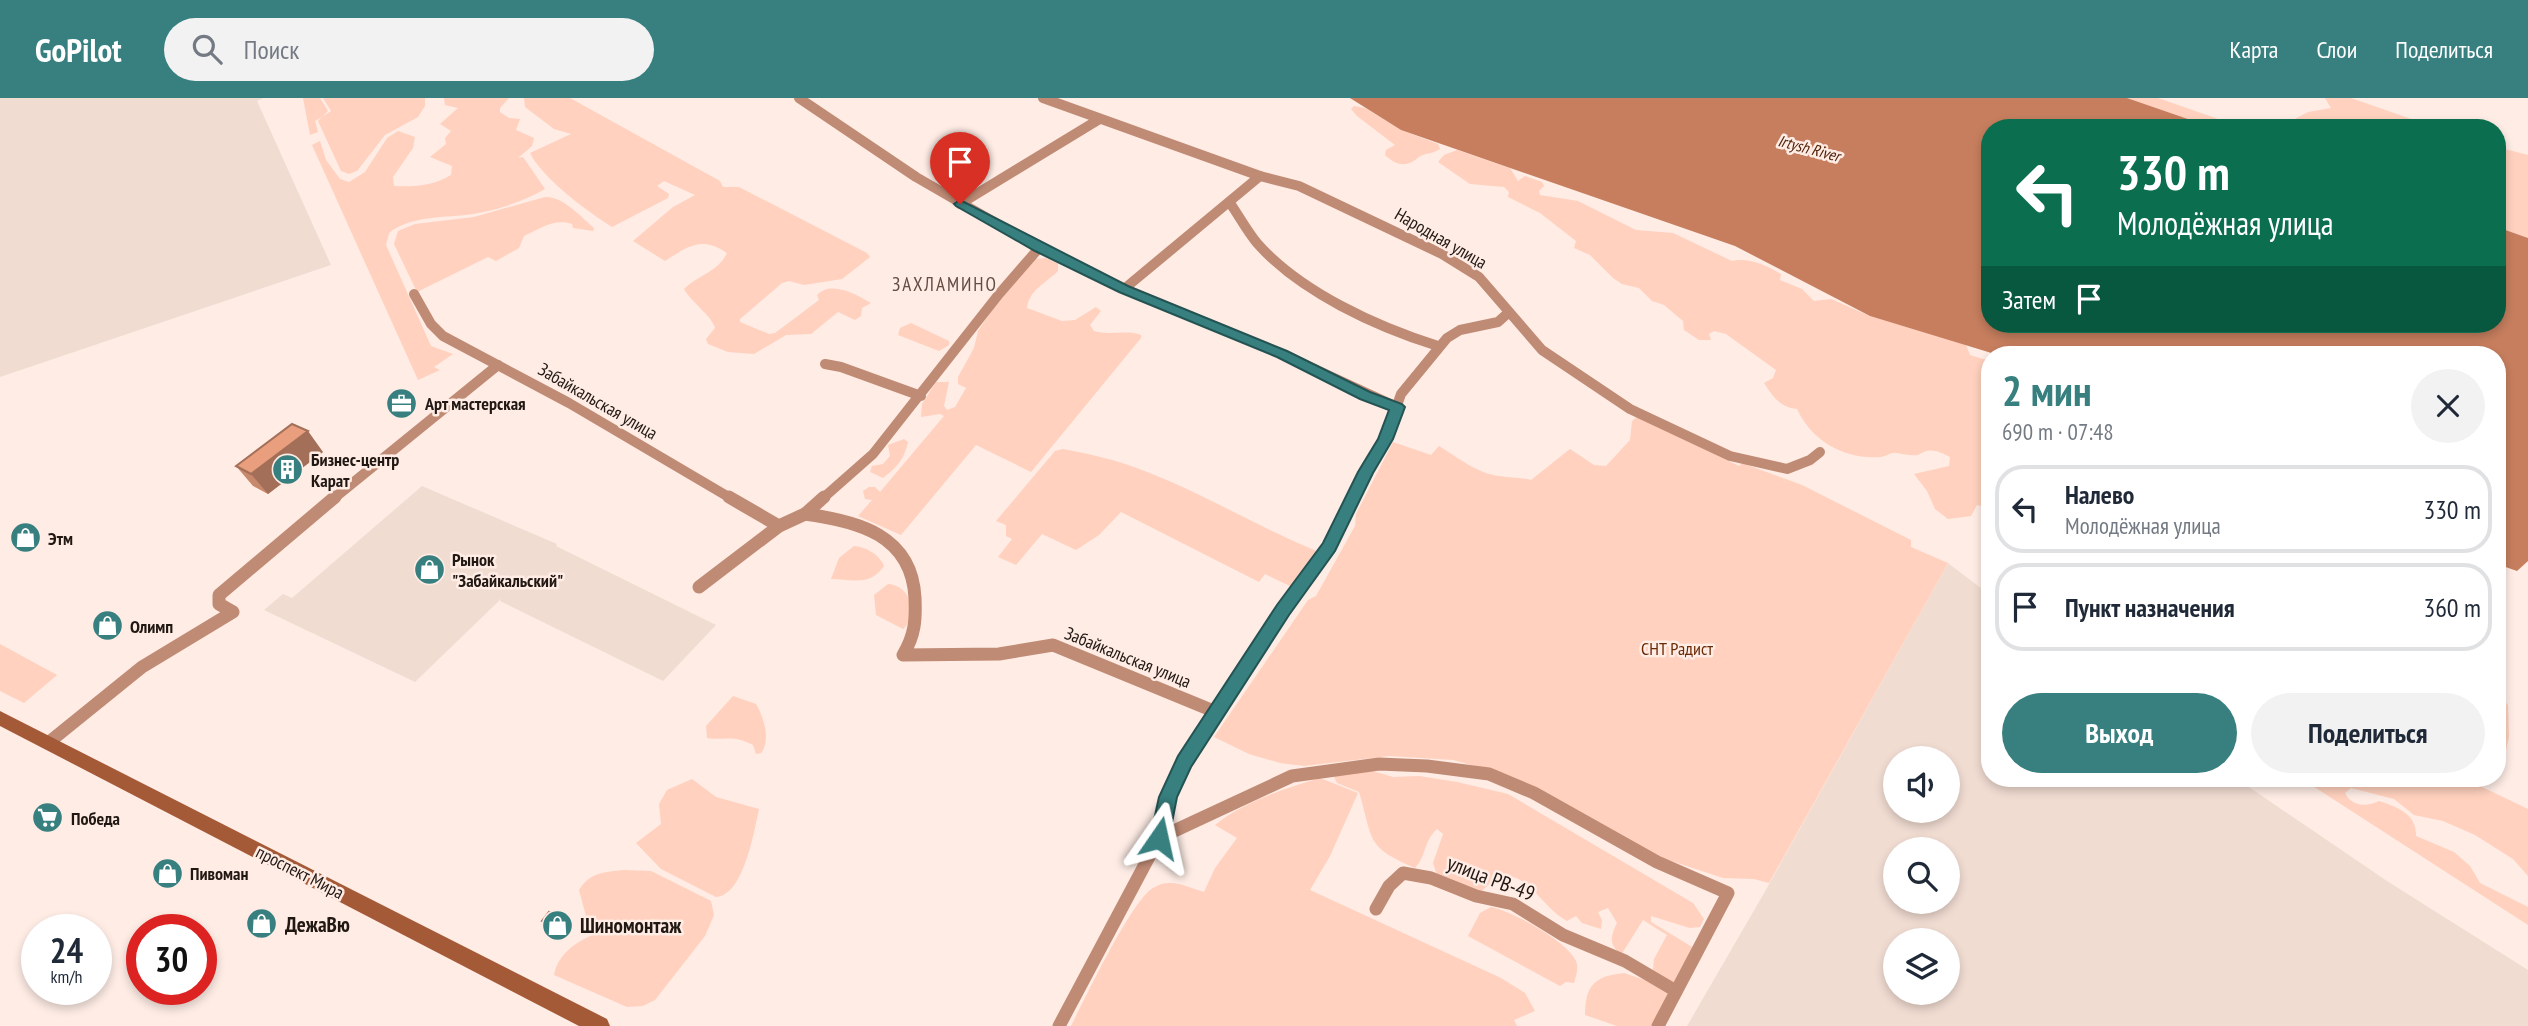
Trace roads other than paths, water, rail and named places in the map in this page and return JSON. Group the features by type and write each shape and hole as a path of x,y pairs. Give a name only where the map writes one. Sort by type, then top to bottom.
{"main road":[{"name":"проспект Мира","path":"0,718 600,1026"}],"street":[{"path":"799,98 888,160 1039,248 1124,289 1282,354 1365,396 1397,407"},
{"name":"Народная улица","path":"1043,98 1260,176 1299,186 1442,254 1479,277 1542,350 1630,409 1730,456 1787,469 1810,460 1821,452"},
{"path":"960,204 1098,120"},
{"path":"1124,289 1260,176"},
{"path":"1230,203 1241,217 1244,227 1263,249 1316,288 1387,329 1437,346"},
{"path":"699,587 779,526 805,514 873,454 999,294 1039,248"},
{"name":"Забайкальская улица","path":"414,294 431,324 443,336 779,526"},
{"path":"1059,1026 1159,838 1168,797 1184,762 1283,610 1329,547 1385,439 1401,394 1437,346 1460,330 1498,322 1508,313"},
{"path":"825,364 841,367 921,396"},
{"path":"48,743 142,667 233,612 219,604 219,595 226,587 498,365"},
{"name":"Забайкальская улица","path":"805,514 834,517 858,524 880,535 908,563 914,578 916,635 903,655 999,654 1053,645 1216,712"},
{"path":"1159,838 1292,776 1317,771 1379,764 1427,766 1489,774 1534,793 1657,862 1728,893 1658,1026"},
{"name":"улица РВ-49","path":"1376,909 1389,886 1403,873 1432,878 1476,896 1513,904 1563,935 1625,961 1676,991"}],"water":[{"name":"Irtysh River","path":"1350,98 2127,98 2188,119 1981,119 1981,333 2506,333 2506,230 2528,238 2528,561 2517,571 2506,567 2506,346 1981,346 1981,350 1870,316 1735,246 1401,130"}],"place":[{"name":"Арт мастерская","path":"402,403"},
{"name":"Бизнес-центр Карат","path":"288,469"},
{"name":"Этм","path":"25,538"},
{"name":"Рынок \"Забайкальский\"","path":"429,569"},
{"name":"Олимп","path":"107,626"},
{"name":"Победа","path":"48,818"},
{"name":"Пивоман","path":"167,873"},
{"name":"ДежаВю","path":"262,924"},
{"name":"Шиномонтаж","path":"557,925"}],"district":[{"name":"ЗАХЛАМИНО","path":"945,284"}],"park label":[{"name":"СНТ Радист","path":"1677,648"}]}
